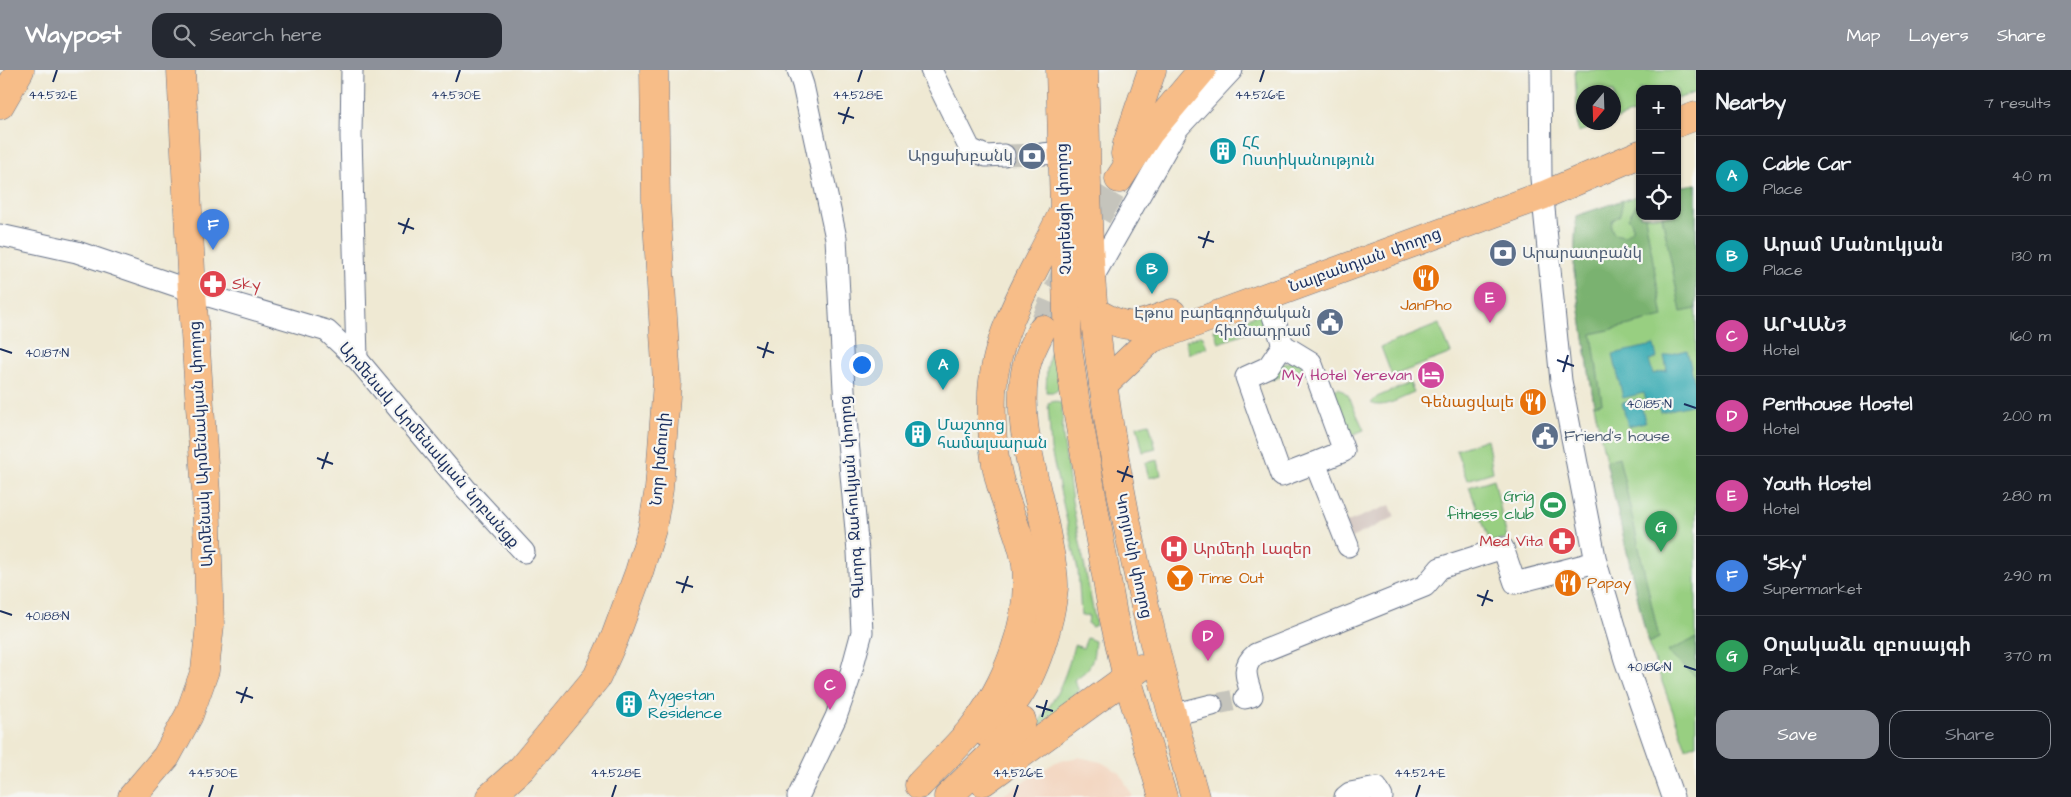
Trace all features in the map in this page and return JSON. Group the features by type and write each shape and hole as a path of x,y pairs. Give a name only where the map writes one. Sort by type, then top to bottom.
{"main road":[{"path":"0,105 20,70"},
{"name":"Արմենակ Արմենակյան փողոց","path":"132,797 166,757 189,714 205,670 210,625 208,552 181,70"},
{"name":"Նոր խճուղի","path":"490,797 522,768 597,676 633,590 652,529 660,488 667,382 656,204 654,70"},
{"name":"Չարենցի փողոց","path":"1060,70 1052,153 1065,208 1068,348"},
{"name":"Չարենցի փողոց","path":"1084,70 1094,311"},
{"path":"1152,70 1127,144 1121,175 1154,126 1202,70"},
{"path":"1681,122 1696,116"},
{"path":"1681,138 1696,132"},
{"name":"Նալբանդյան փողոց","path":"1103,385 1151,339 1266,296 1543,186 1636,140"},
{"name":"Նալբանդյան փողոց","path":"1094,311 1124,326 1143,324 1636,155"},
{"path":"910,791 971,730 993,698 1004,676 1022,623 1026,602 1026,564 1000,482 993,444 992,392 995,366 1001,342 1065,208"},
{"path":"1037,267 1026,318 1012,360 1008,382 1009,443 1028,514 1054,588"},
{"name":"Կորյունի փողոց","path":"1094,311 1103,385 1128,534 1156,656 1195,797"},
{"path":"910,791 977,743 1015,701 1033,671 1043,637 1054,588 1049,550 1028,451 1024,386 1028,360 1042,329 1037,360 1041,441 1062,549 1066,588 1060,642 1050,676 1035,705 986,760 948,797"},
{"name":"Կորյունի փողոց","path":"1068,348 1098,534 1127,678 1163,797"},
{"path":"959,797 1156,656"}],"street":[{"path":"352,70 351,136 357,358"},
{"name":"Գևորգ Ջահուկյան փողոց","path":"798,70 813,128 836,238 845,408 858,552 862,632 849,680 836,717 798,797"},
{"path":"931,70 970,149 986,156 1004,155"},
{"path":"1092,279 1178,128 1232,70"},
{"path":"1539,71 1543,186 1562,381 1596,562 1625,660 1673,797"},
{"name":"Արմենակ Արմենակյան նրբանցք","path":"0,235 77,252 192,291 327,331 357,358 465,488 524,552"},
{"path":"1266,296 1283,345 1312,362 1344,451 1281,476 1246,377 1268,367 1283,345"},
{"path":"1315,463 1348,546"},
{"path":"1245,698 1252,696 1245,669 1248,661 1256,654 1425,586 1440,568 1503,548 1515,583 1596,562"},
{"path":"1172,715 1212,705"},
{"path":"1345,797 1350,793 1377,788 1382,797"}],"shaded area":[{"path":"1390,505 1395,517 1351,538 1345,523"},
{"path":"1078,757 1101,762 1120,773 1133,797 1000,797 1056,762"}],"green space":[{"path":"1575,70 1696,70 1696,92 1681,98 1681,85 1636,85 1636,112 1621,118 1621,85 1576,85 1576,91"},
{"path":"1696,184 1696,744 1686,748 1648,643 1594,405 1574,270 1576,216 1636,196 1636,220 1681,220 1681,186"},
{"path":"1696,184 1696,309 1681,312 1663,220 1681,220 1681,186"},
{"path":"1623,200 1620,215 1612,221 1611,227 1614,234 1624,236 1632,230 1632,223 1628,218 1636,205 1636,220 1646,220 1663,317 1592,334 1602,403 1594,405 1574,270 1576,216"},
{"path":"1264,312 1268,324 1219,343 1214,330"},
{"path":"1439,324 1451,353 1392,376 1381,347"},
{"path":"1054,334 1060,388 1055,392 1046,392 1047,369"},
{"path":"1202,335 1207,347 1189,354 1185,341"},
{"path":"1299,358 1303,368 1272,380 1273,368"},
{"path":"1410,383 1414,393 1387,404 1376,405 1371,403 1377,397"},
{"path":"1339,388 1348,395 1364,430 1347,437 1327,393"},
{"path":"1055,401 1062,404 1063,437 1072,501 1096,625 1092,627 1088,624 1089,615 1081,616 1078,570 1051,450 1048,403"},
{"path":"1149,423 1156,449 1143,452 1137,426"},
{"path":"1487,439 1493,472 1467,480 1456,450"},
{"path":"1619,457 1659,638 1648,643 1606,461"},
{"path":"1158,460 1161,475 1149,478 1145,463"},
{"path":"1494,479 1507,538 1490,542 1469,487"},
{"path":"1087,638 1095,641 1094,655 1091,664 1085,672 1074,680 1079,691 1021,744 1040,721 1054,698 1065,674 1074,645 1083,648"},
{"path":"1696,638 1696,677 1667,652"}],"water":[{"path":"1654,345 1657,358 1649,360 1653,374 1667,370 1664,356 1687,350 1696,389 1696,404 1660,412 1657,402 1647,405 1644,393 1623,398 1613,354"},
{"path":"1640,399 1645,422 1628,426 1622,403"}],"tunnel":[{"path":"1004,155 1042,154"},
{"path":"1042,329 1068,266 1119,179"},
{"path":"1212,705 1245,698"}],"place":[{"name":"ՀՀ Ոստիկանություն","path":"1223,151"},
{"name":"Արցախբանկ","path":"1032,156"},
{"name":"\"Sky\"","path":"213,250"},
{"name":"Արարատբանկ","path":"1503,253"},
{"name":"JanPho","path":"1426,278"},
{"name":"Sky","path":"213,284"},
{"name":"Արամ Մանուկյան","path":"1152,294"},
{"name":"Էթոս բարեգործական հիմնադրամ","path":"1330,322"},
{"name":"Youth Hostel","path":"1490,323"},
{"name":"My Hotel Yerevan","path":"1431,375"},
{"name":"Cable Car","path":"943,390"},
{"name":"Գենացվալե","path":"1533,402"},
{"name":"Մաշտոց համալսարան","path":"918,434"},
{"name":"Friend's house","path":"1545,436"},
{"name":"Grig fitness club","path":"1553,505"},
{"name":"Med Vita","path":"1562,541"},
{"name":"Արմեդի Լազեր","path":"1174,549"},
{"name":"Օղակաձև զբոսայգի","path":"1661,552"},
{"name":"Time Out","path":"1180,578"},
{"name":"Papay","path":"1568,583"},
{"name":"Penthouse Hostel","path":"1208,661"},
{"name":"Aygestan Residence","path":"629,704"},
{"name":"ԱՐՎԱՆ3","path":"830,710"}]}
